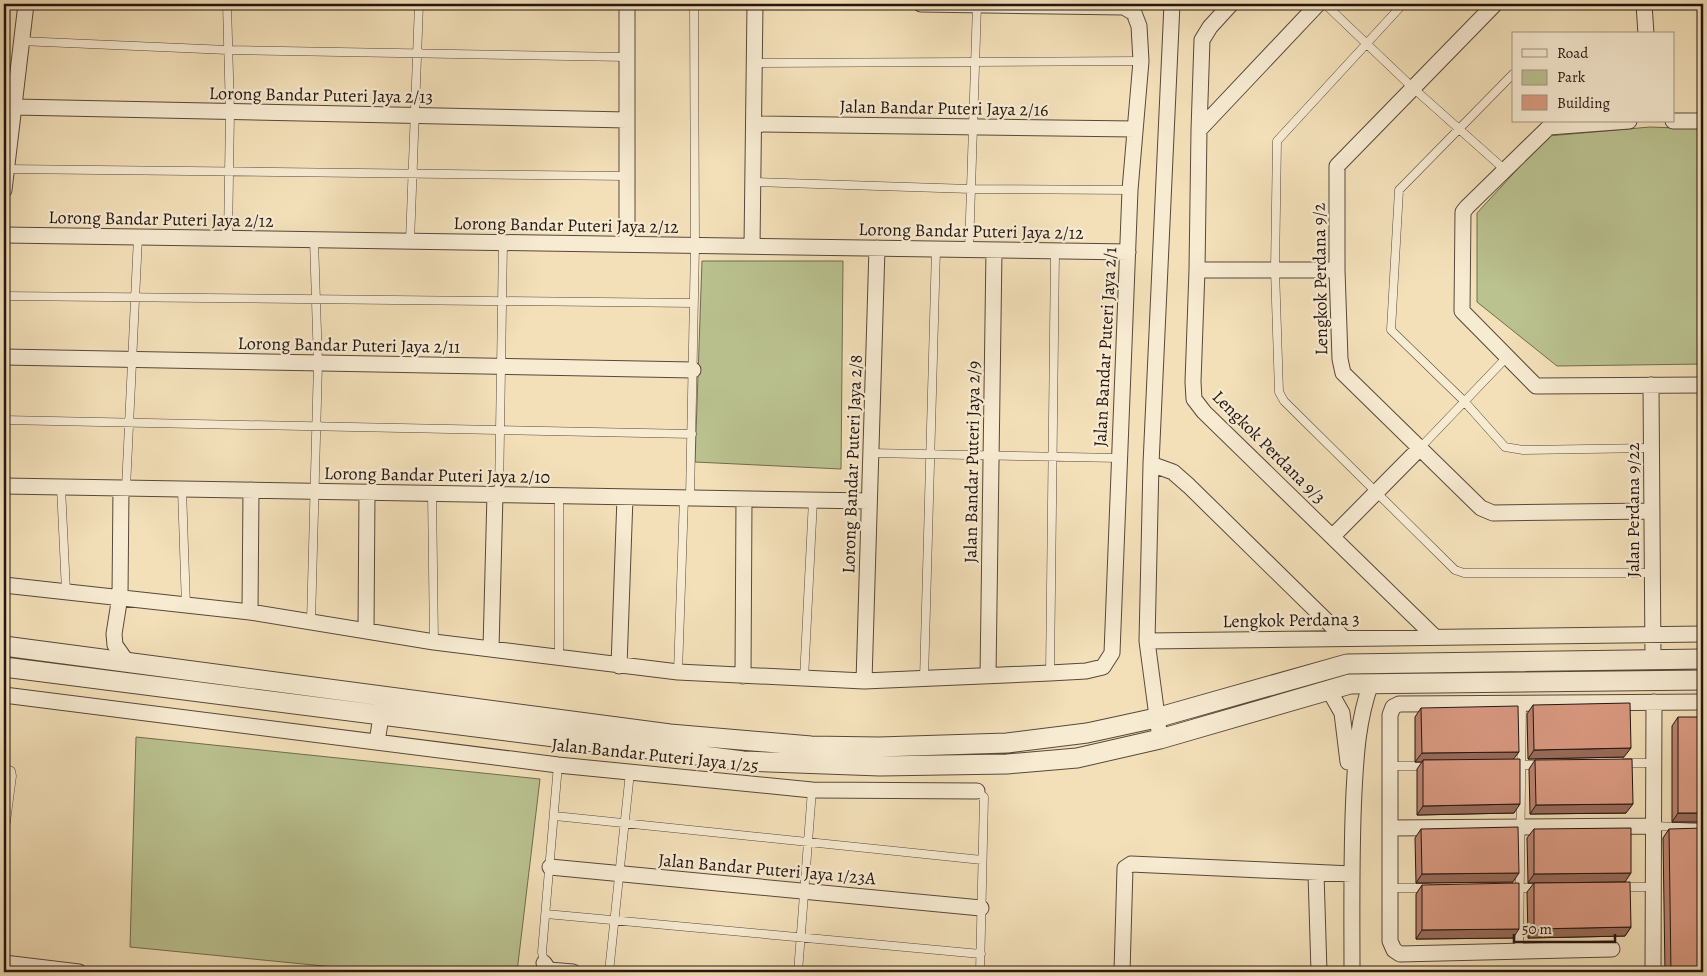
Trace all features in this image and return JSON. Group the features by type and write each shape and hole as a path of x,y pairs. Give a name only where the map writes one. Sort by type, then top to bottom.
{"street":[{"path":"4,190 26,4"},
{"path":"627,4 627,244"},
{"path":"752,246 755,4"},
{"path":"921,4 977,5"},
{"path":"1160,739 1147,641 1151,464 1172,4"},
{"name":"Lengkok Perdana 9/3","path":"1231,4 1210,27 1202,40 1194,399 1204,412 1435,637"},
{"path":"1199,130 1318,4"},
{"name":"Lengkok Perdana 9/2","path":"1495,4 1337,166 1337,270 1340,359 1343,372 1469,498 1482,508 1493,513 1652,510"},
{"path":"1644,4 1646,32"},
{"name":"Jalan Bandar Puteri Jaya 2/1","path":"977,5 1124,7 1134,13 1139,26 1141,61 1130,190 1112,653 1103,668 1050,673"},
{"name":"Lorong Bandar Puteri Jaya 2/13","path":"15,107 627,120"},
{"path":"1674,121 1703,121"},
{"path":"1616,122 1549,127 1504,169 1463,212 1462,311 1536,386 1703,385"},
{"name":"Jalan Bandar Puteri Jaya 2/16","path":"754,124 1135,129"},
{"name":"Lorong Bandar Puteri Jaya 2/12","path":"4,235 1128,252"},
{"name":"Lorong Bandar Puteri Jaya 2/8","path":"864,681 877,248"},
{"name":"Jalan Bandar Puteri Jaya 2/9","path":"988,675 994,250"},
{"path":"1197,270 1337,270"},
{"name":"Lorong Bandar Puteri Jaya 2/11","path":"4,357 693,370"},
{"name":"Jalan Perdana 9/22","path":"1651,385 1653,660"},
{"path":"1333,536 1420,448"},
{"path":"1151,464 1173,472 1189,486 1344,638"},
{"name":"Lorong Bandar Puteri Jaya 2/10","path":"4,486 869,501"},
{"path":"123,488 120,596 114,640 119,653 127,662"},
{"path":"250,612 251,490"},
{"path":"366,631 368,492"},
{"path":"491,649 497,494"},
{"path":"619,666 625,496"},
{"path":"743,676 744,499"},
{"path":"4,584 250,612 434,642 678,672 864,681 1050,673"},
{"path":"1435,637 1703,634"},
{"name":"Lengkok Perdana 3","path":"1147,641 1435,637"},
{"path":"4,646 127,662 383,706 743,761 880,766 1044,761 1077,758 1160,739 1350,684 1703,680"},
{"path":"4,667 383,706 811,746 945,747 1007,743 1087,733 1156,718 1347,664 1703,659"},
{"path":"1352,828 1361,710 1371,683"},
{"path":"1328,690 1342,713 1347,745 1352,828 1352,972"},
{"name":"Jalan Bandar Puteri Jaya 1/25","path":"4,695 558,765 812,790 977,791"},
{"path":"1653,972 1654,702"},
{"path":"1612,949 1400,954 1394,950 1390,942 1390,715 1393,707 1399,704 1703,702"},
{"path":"377,742 383,706"},
{"path":"1390,828 1653,826"},
{"path":"1122,972 1125,868 1131,864 1352,874"},
{"name":"Jalan Bandar Puteri Jaya 1/23A","path":"550,866 982,908"},
{"path":"1316,873 1319,972"},
{"path":"544,963 549,970 573,972"},
{"path":"4,964 35,970 79,972"}],"lane":[{"path":"227,4 230,112 228,238"},
{"path":"410,241 419,4"},
{"path":"678,672 692,434 695,245 694,4"},
{"path":"1325,4 1412,87 1504,169"},
{"path":"1403,4 1277,141 1275,270 1279,392 1284,401 1455,570 1464,573 1652,574"},
{"path":"969,250 977,5"},
{"path":"20,42 228,50 627,57"},
{"path":"754,63 1141,61"},
{"path":"1512,75 1399,190 1390,313 1391,330 1464,402 1505,447 1523,450 1651,448"},
{"path":"7,169 627,176"},
{"path":"753,182 971,189 1130,190"},
{"path":"123,488 138,237"},
{"path":"311,622 313,491 318,363 314,240"},
{"path":"497,494 503,242"},
{"path":"924,679 936,249"},
{"path":"1050,673 1055,251"},
{"path":"4,296 694,304"},
{"path":"1420,448 1507,357"},
{"path":"4,420 692,434"},
{"path":"871,453 1119,458"},
{"path":"61,487 66,591"},
{"path":"182,489 186,606"},
{"path":"432,493 434,642"},
{"path":"559,657 560,495"},
{"path":"804,679 813,500"},
{"path":"1520,951 1522,703"},
{"path":"1616,764 1654,763"},
{"path":"1503,765 1550,764"},
{"path":"544,963 542,952 558,765"},
{"path":"1391,766 1437,766"},
{"path":"4,768 11,771 12,776 4,837"},
{"path":"609,972 630,772"},
{"path":"798,972 812,790"},
{"path":"977,791 984,798 980,972"},
{"path":"555,816 982,860"},
{"path":"1653,826 1703,828"},
{"path":"1616,887 1653,886"},
{"path":"1390,888 1437,888"},
{"path":"1503,888 1550,888"},
{"path":"546,914 981,954"}],"green space":[{"path":"1650,127 1703,129 1703,364 1557,366 1477,302 1477,213 1548,136"},
{"path":"702,261 843,261 841,469 695,462"},
{"path":"136,737 540,779 517,972 385,972 130,947"}],"building":[{"path":"1630,703 1631,748 1534,750 1533,705"},
{"path":"1518,706 1519,752 1422,753 1421,708"},
{"path":"1678,717 1703,717 1703,813 1678,813"},
{"path":"1520,759 1520,804 1423,806 1423,760"},
{"path":"1632,759 1633,804 1536,805 1535,760"},
{"path":"1518,827 1519,873 1422,874 1421,829"},
{"path":"1631,828 1631,873 1534,874 1534,829"},
{"path":"1703,828 1703,972 1671,972 1669,829"},
{"path":"1630,882 1631,927 1534,929 1534,883"},
{"path":"1519,883 1519,929 1422,930 1422,885"}]}
